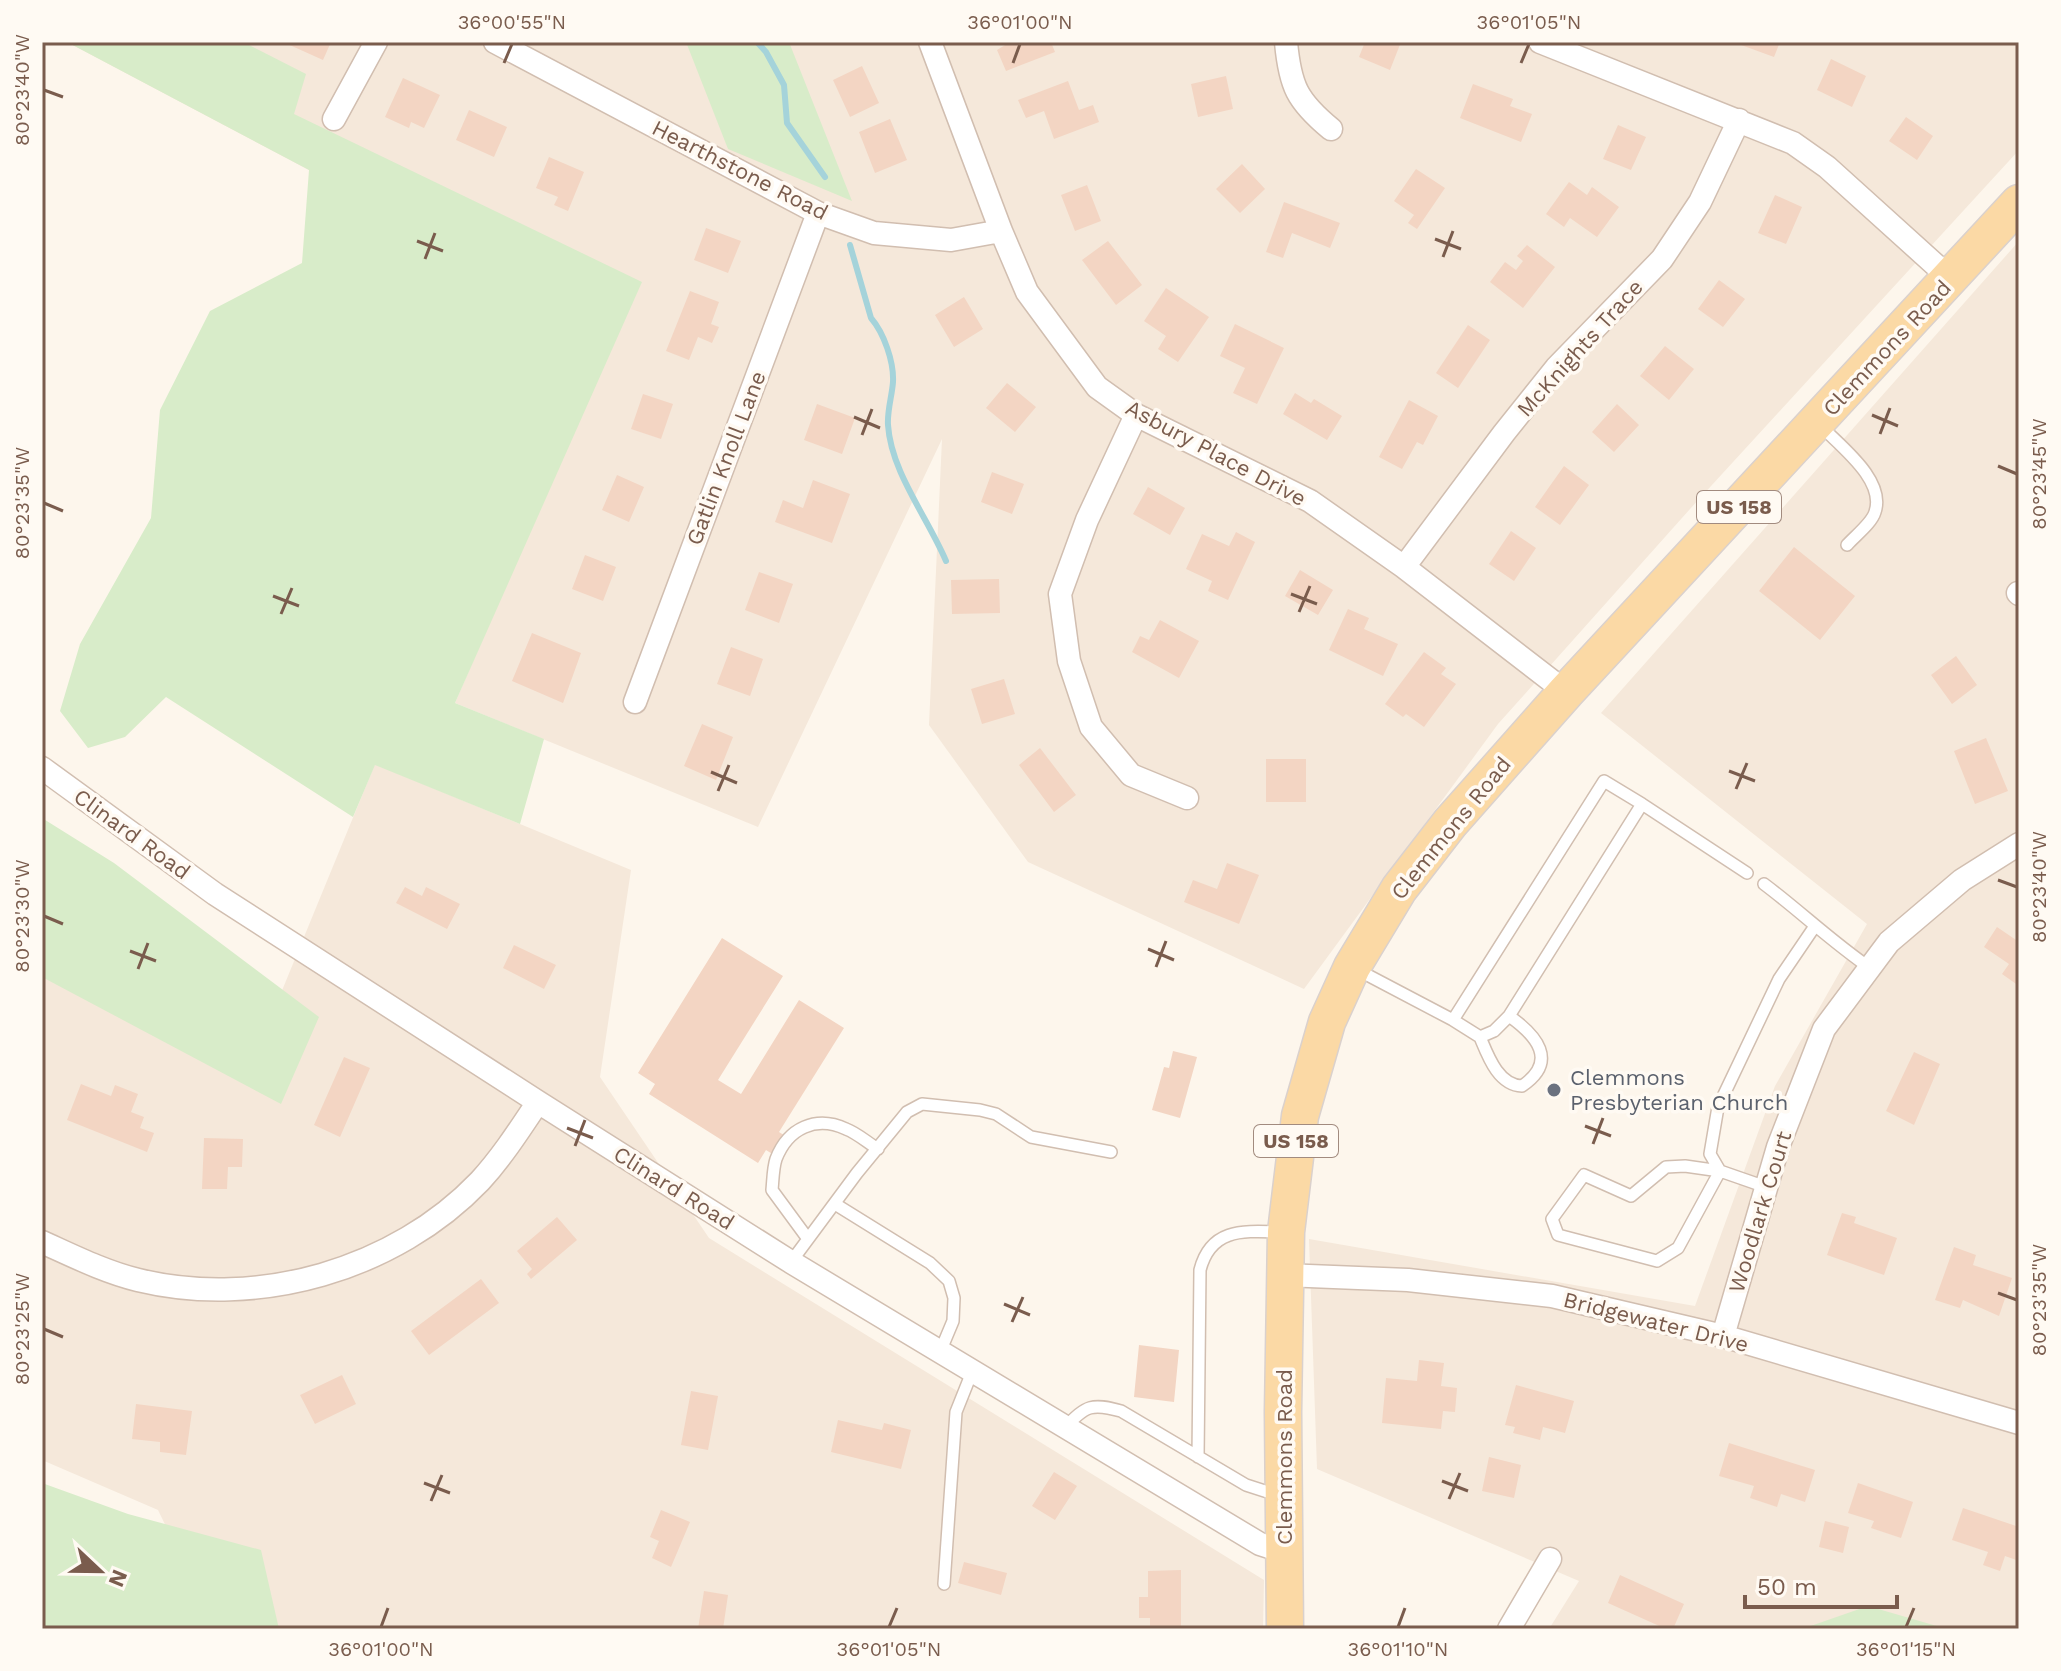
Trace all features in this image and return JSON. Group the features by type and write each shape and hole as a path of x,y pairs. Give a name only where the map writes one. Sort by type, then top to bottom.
{"main road":[{"name":"Clemmons Road","path":"1285,1629 1286,1232 1303,1104 1327,1022 1352,967 1420,859 1566,692 2019,203"}],"street":[{"path":"334,119 376,42"},
{"name":"Hearthstone Road","path":"495,42 818,213 874,233 951,240 1001,231"},
{"name":"Asbury Place Drive","path":"930,42 1027,292 1097,387 1136,415 1310,501 1404,567 1566,692"},
{"path":"1286,42 1296,91 1307,110 1331,129"},
{"path":"1540,42 1793,143 1827,167 1951,279"},
{"name":"McKnights Trace","path":"1404,567 1556,368 1662,259 1700,202 1739,120"},
{"name":"Gatlin Knoll Lane","path":"635,702 818,213"},
{"path":"1136,415 1087,520 1060,594 1069,661 1091,727 1131,775 1187,798"},
{"name":"Clinard Road","path":"42,768 215,894 791,1262 1260,1544 1285,1552"},
{"name":"Woodlark Court","path":"1723,1336 1778,1147 1824,1029 1889,942 1962,880 2019,844"},
{"path":"42,1242 110,1271 173,1287 245,1288 328,1273 405,1241 436,1220 479,1183 538,1102"},
{"name":"Bridgewater Drive","path":"1284,1275 1408,1280 1552,1296 1723,1336 2019,1423"},
{"path":"1509,1629 1550,1559"}],"lane":[{"path":"1818,422 1870,477 1876,495 1875,512 1847,545"},
{"path":"1453,1020 1604,781 1747,873"},
{"path":"1480,1037 1494,1031 1509,1016 1642,804"},
{"path":"1764,884 1801,911 1834,944 1870,968"},
{"path":"1720,1171 1710,1154 1718,1107 1779,979 1815,926"},
{"path":"1352,967 1480,1037 1490,1060 1506,1081 1522,1086 1531,1080 1542,1062 1539,1046 1528,1030 1509,1016"},
{"path":"791,1262 907,1112 922,1104 996,1114 1031,1137 1111,1152"},
{"path":"808,1239 772,1190 777,1157 789,1138 807,1123 825,1123 846,1128 878,1149"},
{"path":"1720,1171 1678,1248 1657,1261 1558,1235 1552,1219 1584,1175 1631,1196 1666,1167 1685,1166 1720,1171 1766,1187"},
{"path":"835,1204 930,1263 949,1281 954,1298 953,1321 940,1352"},
{"path":"1198,1457 1200,1270 1204,1256 1226,1235 1245,1231 1286,1232"},
{"path":"944,1584 956,1412 972,1372"},
{"path":"1065,1428 1080,1411 1099,1405 1121,1411 1246,1485 1285,1498"}],"shaded area":[{"path":"67,42 2019,42 2019,150 1498,724 1304,989 1028,862 929,725 942,439 758,827 455,703 615,332"},
{"path":"2019,241 2019,1629 1549,1629 1579,1581 1317,1469 1309,1239 1695,1306 1775,1086 1867,924 1601,713"},
{"path":"375,764 631,870 600,1077 709,1238 1264,1580 1263,1629 216,1629 158,1510 42,1460 42,937 258,1049"}],"green space":[{"path":"67,42 243,42 306,74 294,114 642,282 455,703 544,739 520,824 375,765 353,817 166,697 125,737 88,748 60,711 80,644 151,518 160,410 210,311 302,263 309,170"},
{"path":"686,42 789,42 852,201 728,149"},
{"path":"42,818 114,863 319,1017 281,1104 42,977"},
{"path":"42,1483 128,1514 261,1550 279,1629 42,1629"},
{"path":"1868,1606 1947,1629 1802,1629"}],"building":[{"path":"283,42 331,42 323,60"},
{"path":"1010,42 1051,42 1055,52 1006,71 997,50"},
{"path":"1365,42 1401,42 1390,70 1359,57"},
{"path":"1733,42 1780,42 1774,57"},
{"path":"1831,59 1866,76 1852,107 1817,90"},
{"path":"862,66 879,103 850,117 833,80"},
{"path":"1226,76 1233,109 1198,117 1191,84"},
{"path":"403,78 440,95 424,128 411,122 409,128 385,117"},
{"path":"1068,81 1079,110 1093,105 1099,122 1054,139 1044,111 1026,118 1018,100"},
{"path":"1473,84 1513,99 1510,106 1532,114 1521,142 1460,118"},
{"path":"469,110 507,127 494,157 456,140"},
{"path":"1906,117 1933,136 1917,160 1889,141"},
{"path":"890,119 907,160 875,173 859,132"},
{"path":"1618,125 1646,137 1631,170 1603,159"},
{"path":"549,157 584,172 568,211 554,205 558,197 536,188"},
{"path":"1242,164 1265,189 1240,213 1216,189"},
{"path":"1416,169 1445,188 1417,229 1408,223 1414,215 1394,201"},
{"path":"1569,182 1587,195 1592,187 1619,207 1597,237 1570,218 1564,227 1546,214"},
{"path":"1087,185 1101,221 1075,231 1061,195"},
{"path":"1775,195 1802,207 1786,244 1758,233"},
{"path":"1284,202 1340,223 1330,248 1292,233 1283,258 1266,252"},
{"path":"706,228 741,241 728,273 694,260"},
{"path":"1108,241 1142,285 1116,305 1082,260"},
{"path":"1527,245 1555,267 1523,308 1490,282 1505,262 1516,270 1523,261 1517,256"},
{"path":"1719,280 1745,299 1723,327 1698,309"},
{"path":"1166,288 1209,317 1178,362 1158,349 1166,336 1144,321"},
{"path":"690,291 719,302 711,324 719,327 712,343 698,337 689,360 666,351"},
{"path":"964,297 983,329 954,347 935,315"},
{"path":"1235,324 1284,348 1257,404 1233,393 1245,368 1220,356"},
{"path":"1468,325 1490,340 1458,388 1436,373"},
{"path":"1665,346 1694,369 1669,400 1640,376"},
{"path":"1007,383 1036,407 1015,432 986,408"},
{"path":"1295,393 1311,403 1314,399 1342,416 1327,440 1283,414"},
{"path":"643,394 673,404 661,439 631,429"},
{"path":"1409,400 1438,416 1423,445 1417,442 1402,469 1379,457"},
{"path":"817,404 855,418 842,454 804,440"},
{"path":"1617,404 1639,425 1614,452 1592,432"},
{"path":"1564,466 1589,485 1560,525 1535,507"},
{"path":"992,472 1024,484 1012,514 981,502"},
{"path":"617,475 644,487 629,522 602,510"},
{"path":"813,480 850,494 832,543 775,522 783,500 803,508"},
{"path":"1148,487 1185,508 1170,535 1133,514"},
{"path":"1511,531 1536,548 1514,581 1489,564"},
{"path":"1236,532 1255,542 1228,600 1208,591 1212,581 1186,569 1202,534 1229,546"},
{"path":"1794,547 1855,596 1820,640 1759,591"},
{"path":"585,555 616,567 603,601 572,589"},
{"path":"1300,570 1333,590 1318,615 1285,596"},
{"path":"759,572 793,584 779,623 745,610"},
{"path":"999,579 1000,613 952,614 951,580"},
{"path":"1348,609 1369,618 1364,629 1398,644 1383,676 1329,650"},
{"path":"1160,620 1199,641 1179,678 1132,652 1140,636 1149,640"},
{"path":"532,633 581,653 563,703 512,681"},
{"path":"731,647 763,659 750,696 717,684"},
{"path":"1424,652 1446,668 1441,674 1456,684 1424,727 1385,704"},
{"path":"1956,656 1977,685 1952,704 1931,675"},
{"path":"1004,679 1015,714 982,724 971,689"},
{"path":"702,724 733,737 716,780 684,766"},
{"path":"1986,738 2008,791 1975,804 1954,751"},
{"path":"1040,748 1076,795 1054,812 1019,765"},
{"path":"1266,759 1306,759 1306,802 1266,802"},
{"path":"1227,863 1259,875 1239,924 1184,902 1193,880 1217,889"},
{"path":"405,887 422,896 426,887 460,904 447,929 396,903"},
{"path":"1997,927 2019,942 2019,986 2002,974 2009,964 1984,947"},
{"path":"722,938 783,976 718,1080 741,1094 799,1000 844,1028 779,1132 793,1141 782,1160 766,1150 758,1163 649,1094 655,1084 638,1073"},
{"path":"514,945 556,965 544,989 503,968"},
{"path":"1173,1051 1197,1057 1180,1118 1152,1110 1164,1067 1169,1068"},
{"path":"1914,1052 1940,1064 1914,1125 1886,1111"},
{"path":"344,1057 370,1068 340,1137 314,1125"},
{"path":"81,1084 111,1096 115,1085 138,1094 131,1112 144,1117 140,1128 154,1133 147,1152 67,1120"},
{"path":"204,1138 243,1139 242,1167 228,1167 227,1189 202,1189"},
{"path":"1842,1213 1856,1217 1854,1223 1897,1238 1884,1275 1827,1255"},
{"path":"557,1217 577,1240 531,1279 527,1274 532,1269 517,1251"},
{"path":"1954,1247 1976,1255 1973,1265 2012,1278 1999,1316 1963,1300 1960,1308 1935,1300"},
{"path":"481,1279 499,1303 429,1355 411,1331"},
{"path":"1139,1345 1179,1350 1174,1402 1134,1397"},
{"path":"1419,1360 1444,1363 1441,1386 1457,1388 1455,1412 1443,1411 1441,1429 1382,1423 1386,1378 1417,1381"},
{"path":"342,1375 356,1404 315,1424 300,1395"},
{"path":"1516,1385 1574,1401 1565,1433 1543,1427 1540,1440 1513,1433 1515,1427 1505,1425"},
{"path":"691,1391 718,1396 708,1450 681,1445"},
{"path":"136,1404 192,1411 186,1455 160,1452 160,1442 132,1439"},
{"path":"838,1420 882,1430 884,1423 911,1430 901,1469 831,1452"},
{"path":"1729,1443 1815,1470 1805,1502 1781,1494 1777,1507 1750,1498 1754,1486 1719,1476"},
{"path":"1489,1457 1521,1465 1514,1498 1482,1491"},
{"path":"1054,1472 1077,1486 1055,1520 1032,1506"},
{"path":"1858,1483 1913,1502 1901,1538 1871,1528 1874,1521 1848,1513"},
{"path":"1963,1508 2019,1527 2019,1561 2005,1556 2000,1571 1983,1565 1988,1552 1952,1540"},
{"path":"661,1510 690,1522 671,1567 652,1558 659,1541 650,1537"},
{"path":"1825,1521 1849,1527 1843,1553 1819,1547"},
{"path":"964,1562 1007,1573 1001,1595 958,1583"},
{"path":"1181,1570 1181,1629 1150,1629 1150,1618 1139,1618 1139,1597 1148,1597 1148,1571"},
{"path":"1620,1575 1684,1604 1673,1629 1666,1629 1608,1603"},
{"path":"704,1591 728,1595 723,1629 698,1629"}],"waterway":[{"path":"757,42 784,85 787,123 825,177"},
{"path":"850,245 871,318 884,340 892,366 888,425 896,460 946,561"}],"place":[{"name":"Clemmons Presbyterian Church","path":"1554,1090"}]}
